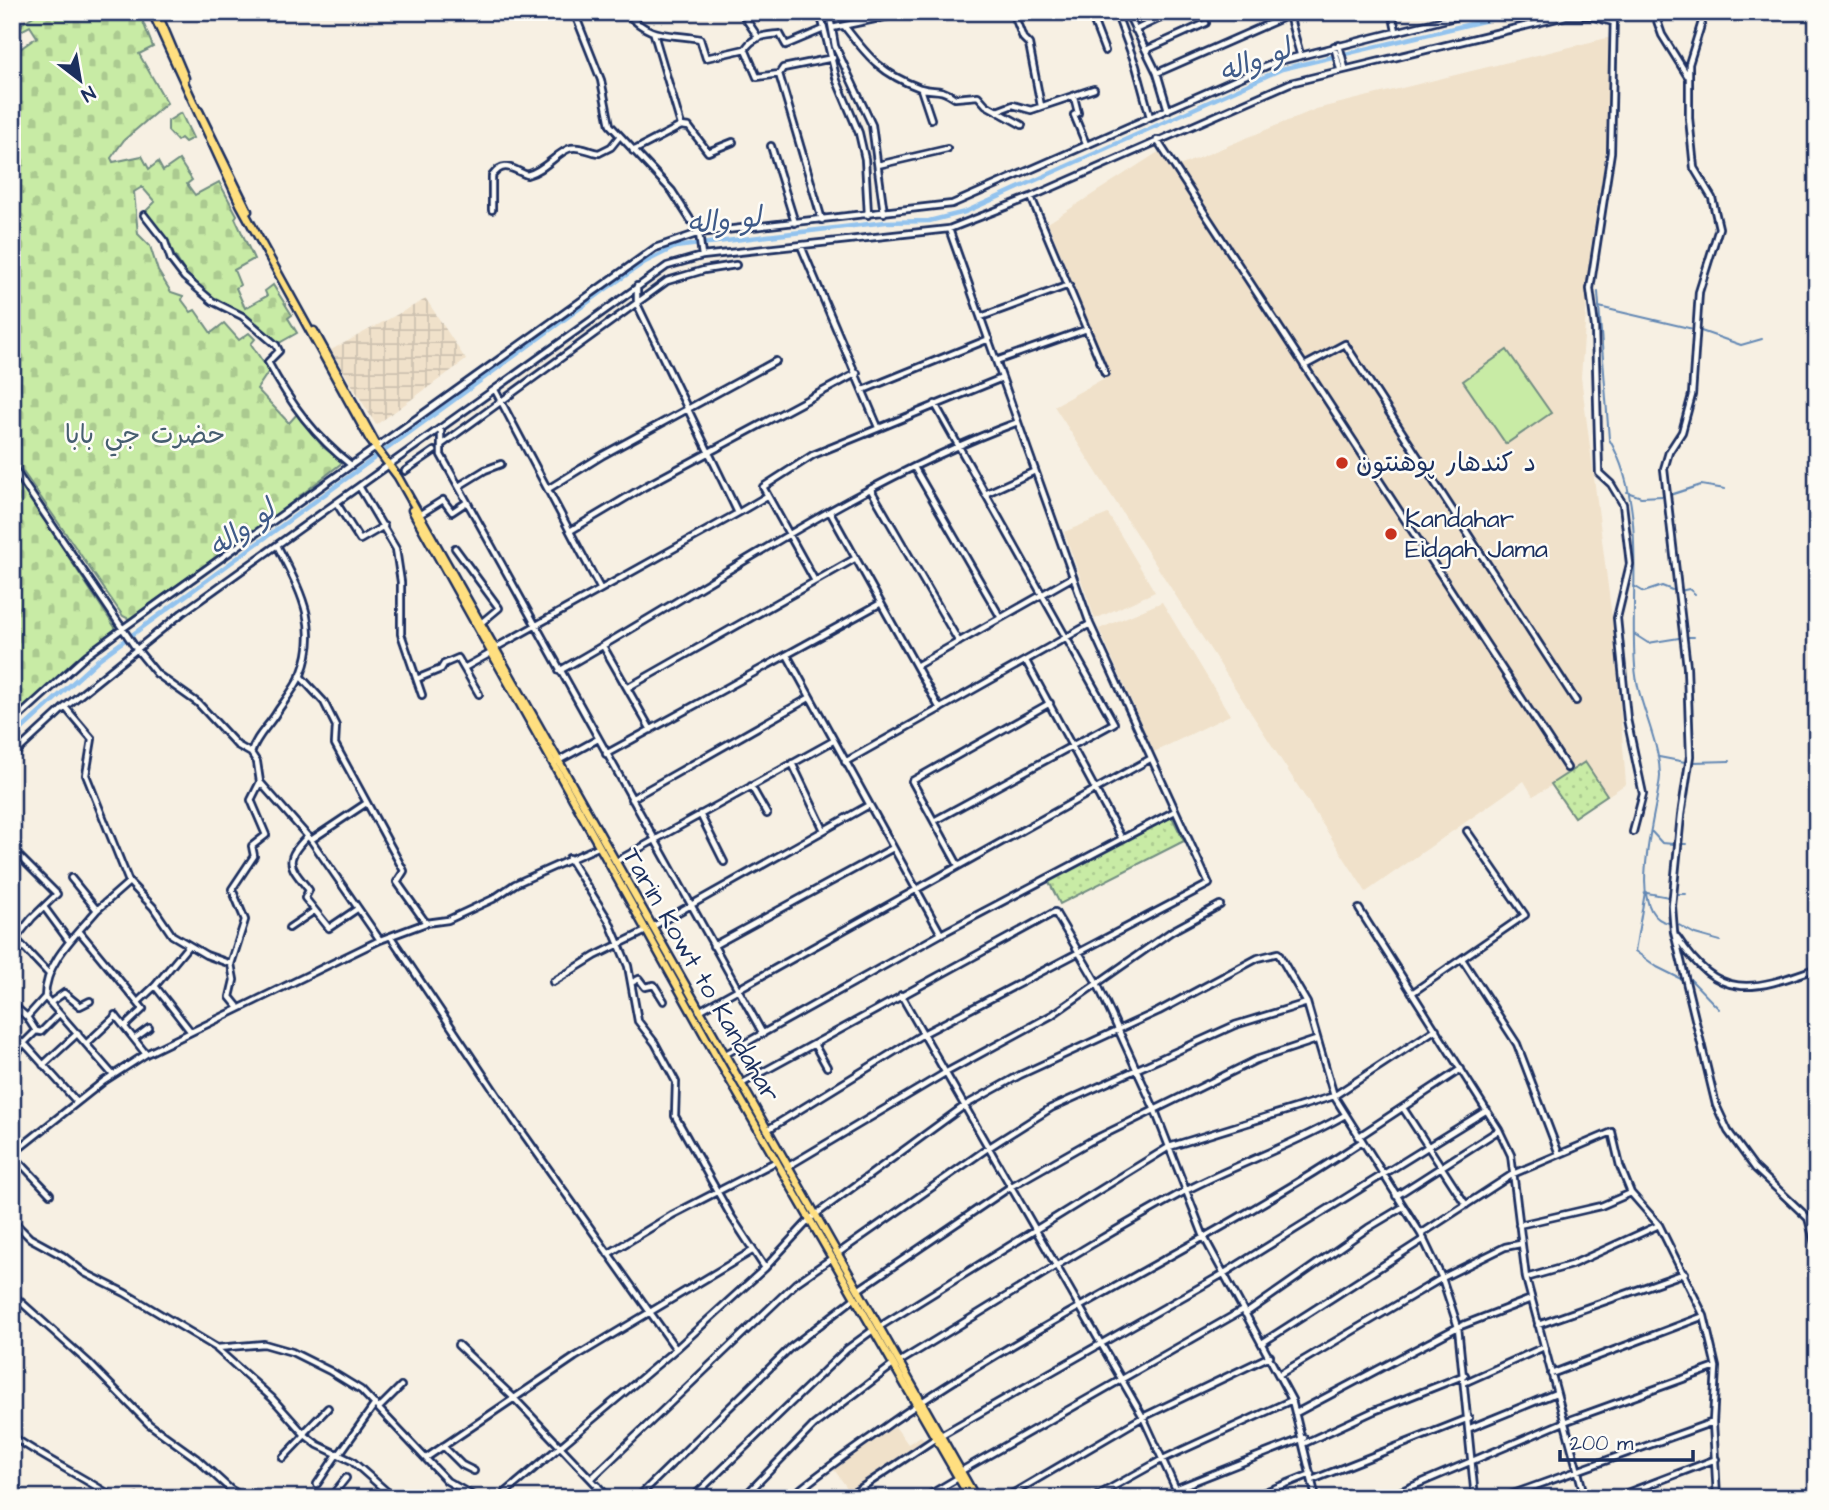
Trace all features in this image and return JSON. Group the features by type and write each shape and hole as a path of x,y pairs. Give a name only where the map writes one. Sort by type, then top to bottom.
{"main road":[{"path":"155,12 211,140 370,440 391,465"},
{"name":"Tarin Kowt to Kandahar","path":"391,465 480,623 492,651"},
{"name":"Tarin Kowt to Kandahar","path":"391,465 394,478 555,762 615,862 649,929 778,1161 813,1216"},
{"name":"Tarin Kowt to Kandahar","path":"555,762 598,847 699,1011 724,1055 726,1066 741,1084 835,1256 976,1498"},
{"name":"Tarin Kowt to Kandahar","path":"960,1474 970,1498"}],"street":[{"path":"574,12 601,80 606,115 620,137 672,191 699,236 702,253"},
{"path":"625,12 643,29 653,33 700,39 706,58 745,49 758,37 780,34 788,45 824,29"},
{"path":"741,12 758,37"},
{"path":"820,12 833,58 836,81 859,133 865,159 868,215"},
{"path":"828,12 840,58 872,125 884,213"},
{"path":"832,28 845,27 887,14 908,12"},
{"path":"1013,12 1023,38 1029,44 1041,106"},
{"path":"1090,12 1105,51"},
{"path":"1116,12 1136,66 1150,117"},
{"path":"1127,12 1157,73 1168,110"},
{"path":"1135,30 1173,12"},
{"path":"1392,12 1396,31"},
{"path":"12,723 87,655 655,248 699,236 928,209 963,201 1086,144 1300,54 1475,12"},
{"path":"1614,12 1611,152 1590,289 1595,327 1599,473 1611,484 1623,504 1630,565 1617,618 1627,719 1643,794 1633,832"},
{"path":"1654,12 1662,34 1687,76"},
{"path":"1704,12 1687,76 1694,168 1712,198 1719,228 1699,292 1690,404 1682,432 1669,452 1664,469 1688,667 1690,756 1672,906 1674,932 1716,1105 1728,1131 1755,1168 1808,1218 1817,1251"},
{"path":"1157,73 1289,14 1300,54"},
{"path":"12,756 65,707 182,613 337,505 667,266 702,253 801,246 949,229 1031,197 1265,92 1342,69 1566,16 1590,16 1612,22"},
{"path":"12,17 17,25"},
{"path":"1146,50 1206,23"},
{"path":"845,27 881,71 921,89 942,89 958,99 978,96 1021,125"},
{"path":"653,33 681,126"},
{"path":"1336,45 1342,69"},
{"path":"745,49 757,77 779,75"},
{"path":"822,220 779,75 783,68 833,58"},
{"path":"921,89 931,119"},
{"path":"997,111 1013,105 1026,110 1094,89"},
{"path":"1074,97 1078,113 1074,115 1086,144"},
{"path":"633,151 681,126 690,127 708,152 733,142"},
{"path":"492,210 492,176 497,169 503,166 512,167 527,175 546,167 570,148 584,148 598,153 611,147 620,137"},
{"path":"1157,140 1567,768"},
{"path":"771,146 794,223"},
{"path":"878,165 947,149"},
{"path":"1031,197 1105,373"},
{"path":"144,215 165,243 171,260 184,276 212,301 242,316 276,345 279,351 268,362 285,393 325,444 351,465"},
{"path":"766,1130 923,1034 1209,884 1090,624 949,229"},
{"path":"801,246 878,427"},
{"path":"440,446 677,276 736,265"},
{"path":"981,317 1069,285"},
{"path":"637,286 637,304 738,513"},
{"path":"620,298 637,304"},
{"path":"996,361 1087,329"},
{"path":"863,390 989,339"},
{"path":"1304,366 1345,344 1576,701"},
{"path":"548,489 776,361"},
{"path":"570,531 857,373"},
{"path":"815,581 764,486 813,455 1002,378"},
{"path":"495,390 600,588"},
{"path":"934,821 1114,723 935,404"},
{"path":"559,671 830,512 957,444 1018,422"},
{"path":"441,430 442,455 458,486 763,1034"},
{"path":"419,446 442,455"},
{"path":"405,471 434,451"},
{"path":"458,486 501,464"},
{"path":"12,467 136,648 158,674 198,703 237,745 251,753 257,762 260,782 309,838 380,940"},
{"path":"914,467 1001,618"},
{"path":"984,494 1035,471"},
{"path":"360,488 397,549 401,582 401,634 419,678 422,695"},
{"path":"871,490 959,642"},
{"path":"464,668 600,588 767,496"},
{"path":"419,515 443,500 452,512 467,502"},
{"path":"337,505 360,540 384,526"},
{"path":"830,512 940,709"},
{"path":"251,753 254,741 271,722 300,676 310,640 307,605 278,547"},
{"path":"455,548 499,608 480,623"},
{"path":"627,688 856,558"},
{"path":"916,666 1073,577"},
{"path":"606,754 881,603"},
{"path":"845,762 1090,624"},
{"path":"603,646 651,730"},
{"path":"787,655 942,934"},
{"path":"419,678 441,669 443,664 458,657 479,694"},
{"path":"1026,661 1121,837"},
{"path":"300,676 324,702 336,726 335,744 365,804 404,871 397,882 426,923"},
{"path":"631,799 809,698"},
{"path":"958,865 912,781 1050,703"},
{"path":"65,707 92,739 86,775 129,882 153,907 172,935 231,964"},
{"path":"555,762 598,739"},
{"path":"615,862 833,741"},
{"path":"699,1011 1150,759"},
{"path":"792,763 824,830"},
{"path":"239,1008 230,997 234,980 231,964 245,920 232,889 254,856 252,846 266,835 251,800 260,782"},
{"path":"751,786 767,814"},
{"path":"357,909 331,928 305,898 309,890 293,870 290,859 292,852 309,838 365,804"},
{"path":"553,982 869,805"},
{"path":"724,1055 1121,837 1175,811"},
{"path":"700,814 724,862"},
{"path":"1412,993 1525,915 1467,831"},
{"path":"50,1194 12,1154 113,1075 146,1054 380,940 426,923 448,920 569,858 598,847"},
{"path":"713,946 893,848"},
{"path":"12,849 57,892 14,936 49,974"},
{"path":"569,858 609,921 633,982 638,1021 655,1043 676,1082 675,1116 717,1192 765,1268"},
{"path":"71,878 97,910"},
{"path":"27,1017 45,997 49,974 69,941 97,910 129,882"},
{"path":"787,1167 945,1073 1052,1015 1172,931 1220,905"},
{"path":"44,907 69,941"},
{"path":"1359,909 1487,1110 1511,1155 1526,1278 1585,1498"},
{"path":"289,928 314,911"},
{"path":"741,1084 1055,912 1097,983 1154,1108 1204,1237 1292,1399 1316,1498"},
{"path":"79,931 143,1011 125,1026"},
{"path":"1674,932 1686,951 1718,982 1742,986 1763,985 1817,968"},
{"path":"391,937 676,1349"},
{"path":"138,1002 189,945"},
{"path":"499,1498 676,1349 765,1268 813,1216 964,1106 1020,1075 1118,1031 1258,958 1278,953 1307,1003 1334,1096 1423,1237 1442,1278 1458,1327 1466,1382 1475,1498"},
{"path":"1462,959 1517,1044 1559,1154"},
{"path":"633,982 639,979 645,987 654,985 664,1001"},
{"path":"155,986 191,1032"},
{"path":"50,1003 64,993 80,1006 90,1001"},
{"path":"901,995 1143,1417 1180,1498"},
{"path":"45,997 113,1075"},
{"path":"591,1479 796,1283 988,1147 1051,1108 1235,1025 1307,1003"},
{"path":"12,1004 27,1017 36,1031"},
{"path":"12,1062 23,1043 36,1031 41,1032 60,1014"},
{"path":"86,1044 116,1015 146,1054"},
{"path":"135,1039 149,1028"},
{"path":"692,1498 847,1349 876,1328 1169,1147 1334,1096 1436,1029"},
{"path":"43,1065 78,1033"},
{"path":"12,1039 23,1043 77,1102"},
{"path":"638,1498 780,1358 857,1294 1010,1187 1154,1108 1256,1060 1316,1040"},
{"path":"814,1044 827,1067"},
{"path":"790,1498 952,1380 1204,1237 1360,1139 1461,1069"},
{"path":"1403,1108 1466,1205"},
{"path":"846,1498 939,1437 1223,1274 1323,1209 1487,1110"},
{"path":"743,1498 814,1425 896,1363 1186,1191 1242,1163 1308,1137 1345,1115"},
{"path":"1396,1196 1499,1130"},
{"path":"1262,1343 1513,1174 1612,1132 1620,1166 1631,1193 1659,1225 1704,1316 1716,1367 1713,1422 1717,1498"},
{"path":"608,1254 778,1161"},
{"path":"1519,1225 1601,1206 1631,1193"},
{"path":"924,1498 960,1474 1244,1312 1368,1228 1404,1207"},
{"path":"12,1220 30,1238 64,1256 85,1273 125,1293 217,1348 272,1398 305,1434 318,1445 339,1453 394,1498"},
{"path":"1526,1278 1570,1265 1659,1225"},
{"path":"1280,1374 1442,1278 1505,1247 1520,1244"},
{"path":"426,1458 514,1398 752,1251"},
{"path":"1538,1325 1685,1273"},
{"path":"12,1294 89,1363 149,1424 245,1498"},
{"path":"1296,1413 1458,1327 1531,1298"},
{"path":"1551,1374 1704,1316"},
{"path":"217,1348 264,1344 292,1352 340,1377 377,1406 447,1480 477,1498"},
{"path":"458,1345 514,1398 609,1498"},
{"path":"1466,1382 1544,1347"},
{"path":"1005,1498 1143,1417 1270,1356"},
{"path":"1385,1498 1564,1422 1716,1367"},
{"path":"1175,1489 1304,1441 1465,1375"},
{"path":"317,1484 377,1406 401,1386"},
{"path":"1470,1429 1556,1394"},
{"path":"1093,1498 1163,1460 1292,1399"},
{"path":"283,1458 328,1408"},
{"path":"1250,1498 1469,1418"},
{"path":"1502,1498 1713,1422"},
{"path":"12,1436 50,1463 81,1476 115,1498"},
{"path":"443,1446 462,1465 474,1471"},
{"path":"1614,1498 1716,1459"},
{"path":"330,1498 346,1478"},
{"path":"591,1498 597,1486"},
{"path":"138,1498 160,1498"}],"shaded area":[{"name":"د کندهار پوهنتون","path":"1611,37 1607,147 1591,246 1581,377 1614,633 1626,784 1573,818 1551,786 1533,796 1524,781 1366,892 1054,406 1110,375 1048,223 1160,151 1172,169 1316,109"},
{"path":"426,299 466,360 376,425 331,350"},
{"path":"1108,514 1155,592 1095,619 1064,532"},
{"path":"1162,602 1230,715 1154,752 1099,629"},
{"path":"894,1425 908,1444 921,1436 925,1441 850,1492 833,1468"}],"green space":[{"name":"حضرت جي بابا","path":"34,12 139,12 153,47 139,54 167,103 124,140 111,158 113,162 142,156 149,169 158,162 163,171 179,160 192,180 187,184 195,195 219,182 237,215 235,218 254,259 234,270 240,285 236,288 245,308 267,296 265,291 273,285 292,315 288,318 297,333 279,343 242,314 213,299 187,275 146,211 155,202 142,187 134,192 138,234 150,246 158,271 171,292 183,296 182,300 191,312 195,310 211,333 224,323 239,340 249,333 255,339 251,344 269,371 257,389 289,423 297,414 323,447 343,462 281,511 129,619 123,616 12,456 12,169 22,165 12,153 12,44 17,51 37,37 30,26 19,32 16,27 35,15"},
{"path":"181,113 193,138 185,142 181,138 177,141 168,131 168,121"},
{"path":"1507,350 1551,413 1506,444 1463,381"},
{"path":"12,471 116,629 12,718"},
{"path":"1585,762 1607,795 1574,817 1551,784"},
{"path":"1172,817 1184,841 1060,904 1048,880"}],"waterway":[{"name":"لو واله","path":"12,738 99,659 606,289 645,262 675,247 886,222 929,221 965,212 1282,69 1521,12"},
{"path":"1598,292 1609,439 1629,492 1633,521 1635,666 1659,761 1660,775 1646,857 1647,901 1655,916 1669,923"},
{"path":"1599,307 1693,329"},
{"path":"1701,331 1741,345 1762,339"},
{"path":"1670,495 1701,485 1725,489"},
{"path":"1627,492 1641,497 1663,496"},
{"path":"1634,586 1644,592 1662,586 1672,590"},
{"path":"1680,591 1689,589 1695,594"},
{"path":"1634,634 1648,643 1679,638"},
{"path":"1687,637 1694,637"},
{"path":"1659,757 1685,762"},
{"path":"1693,762 1730,761"},
{"path":"1652,832 1662,843 1674,844"},
{"path":"1645,892 1635,951 1657,967 1681,979"},
{"path":"1647,893 1669,897"},
{"path":"1677,894 1686,894"},
{"path":"1677,924 1695,934 1720,941"},
{"path":"1689,978 1719,1009"}],"place":[{"name":"د کندهار پوهنتون","path":"1342,463"},
{"name":"Kandahar Eidgah Jama","path":"1391,534"}]}
